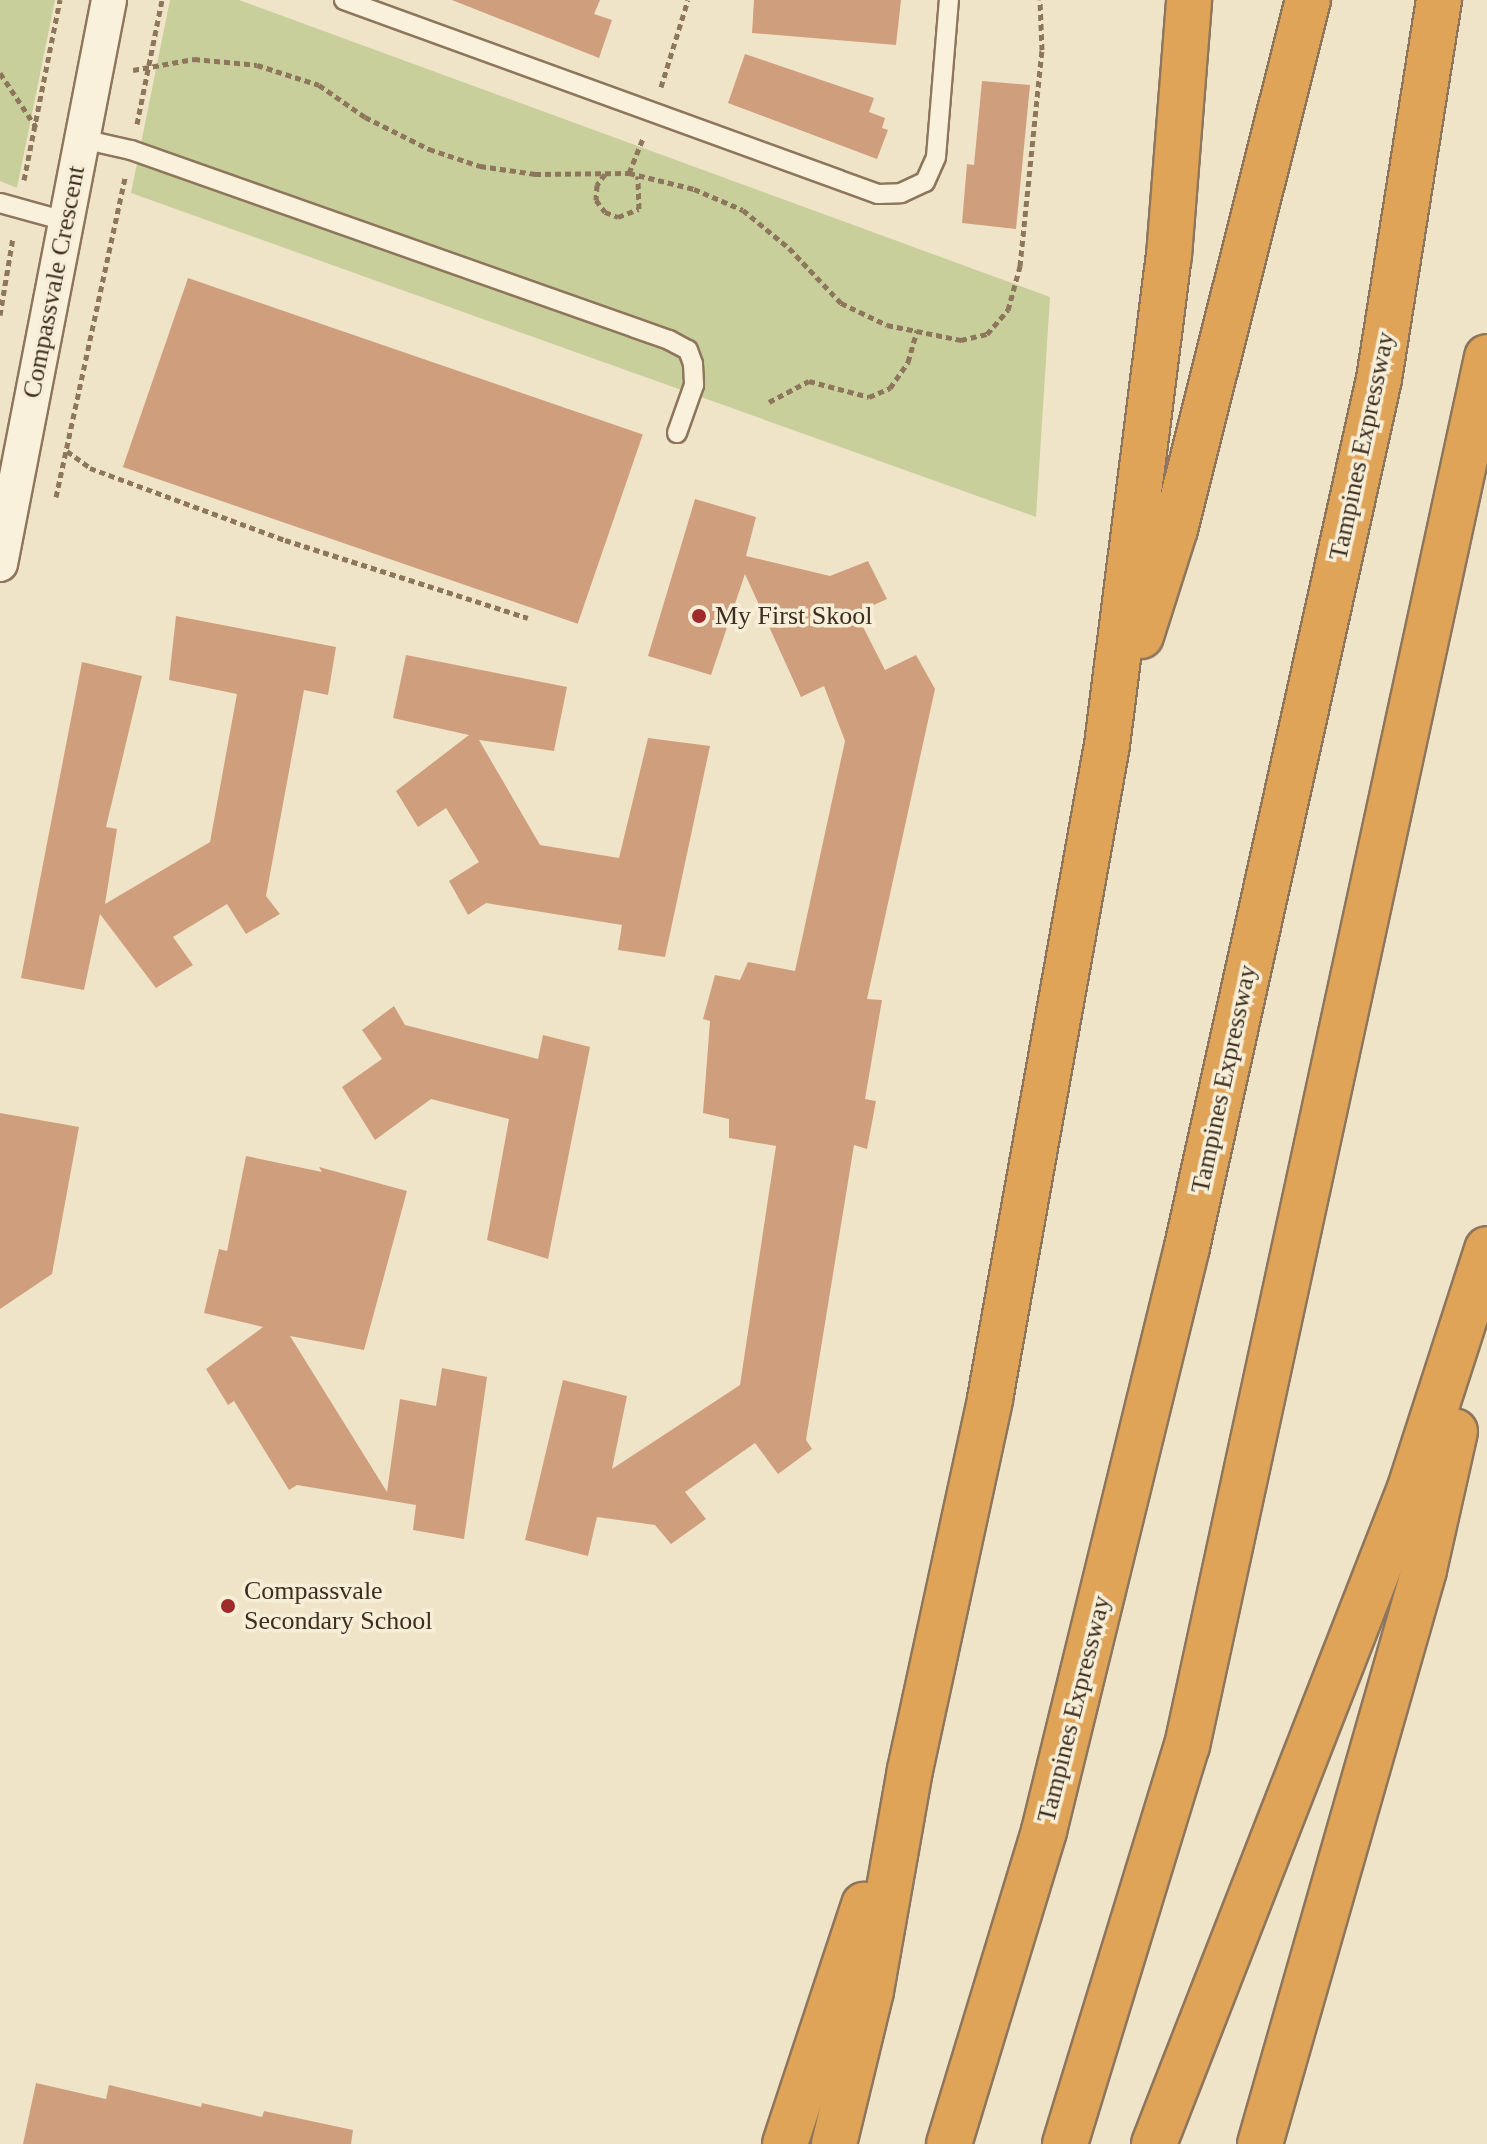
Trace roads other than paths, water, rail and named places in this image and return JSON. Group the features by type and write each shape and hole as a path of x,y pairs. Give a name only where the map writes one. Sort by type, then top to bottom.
{"highway":[{"path":"834,2144 871,1991 910,1770 990,1399 1107,745 1169,256 1189,0"},
{"path":"1107,745 1175,529 1308,0"},
{"name":"Tampines Expressway","path":"949,2144 1044,1831 1187,1247 1379,379 1439,0"},
{"path":"1065,2144 1187,1746 1487,357"},
{"path":"1154,2144 1410,1488 1487,1249"},
{"path":"1260,2144 1424,1570 1487,1288"},
{"path":"785,2144 910,1770"}],"street":[{"name":"Compassvale Crescent","path":"0,564 109,0"}],"lane":[{"path":"344,0 878,194 901,193 925,182 936,157 949,0"},
{"path":"82,139 131,150 669,340 688,350 693,364 694,385 677,433"},
{"path":"9,206 65,221"}],"place":[{"name":"My First Skool","path":"699,616"},
{"name":"Compassvale Secondary School","path":"228,1606"}]}
